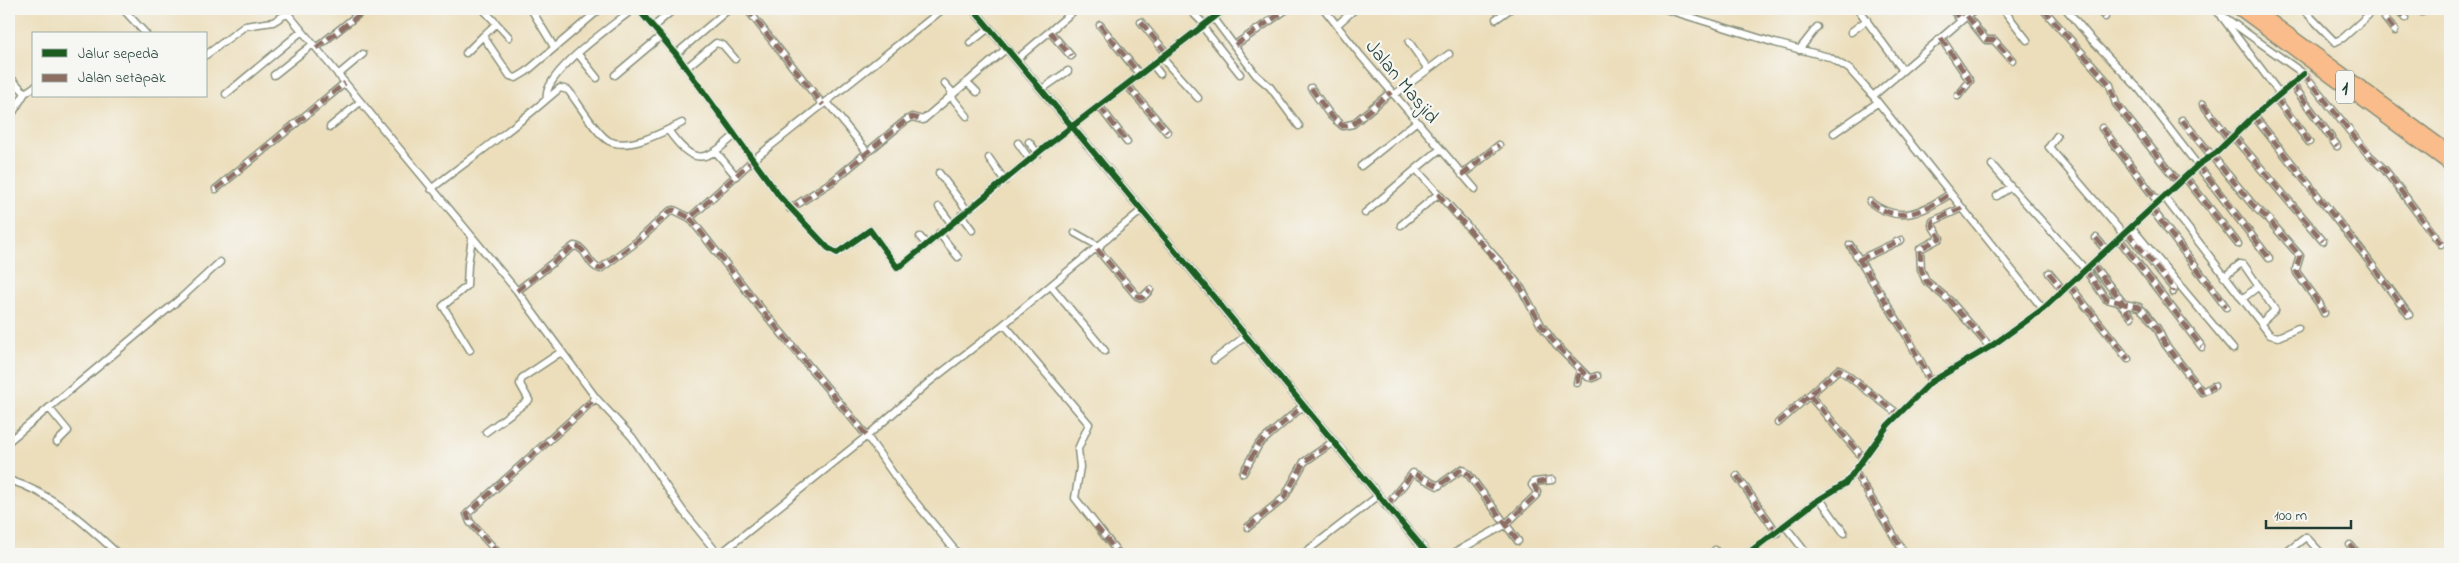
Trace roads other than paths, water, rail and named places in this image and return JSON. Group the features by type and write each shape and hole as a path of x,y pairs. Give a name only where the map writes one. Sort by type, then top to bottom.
{"highway":[{"name":"1","path":"2239,9 2450,165"},
{"name":"1","path":"2255,9 2450,152"}],"street":[{"path":"123,9 144,32"},
{"path":"483,9 509,37"},
{"path":"530,9 554,47"},
{"path":"483,36 510,76 516,78 526,72 600,9"},
{"path":"547,99 547,91 569,60 633,9"},
{"path":"638,9 676,54 790,209 834,253 837,253 868,229 897,267 1030,160 1224,9"},
{"path":"653,26 674,9"},
{"path":"676,54 729,9"},
{"path":"747,9 867,152"},
{"path":"690,218 753,160 943,9"},
{"path":"973,9 1074,127 1386,506 1428,554"},
{"path":"1017,59 1076,9"},
{"path":"1189,9 1240,74"},
{"path":"1235,45 1287,9"},
{"name":"Jalan Masjid","path":"1324,9 1392,94 1475,189"},
{"path":"1337,25 1355,9"},
{"path":"1496,19 1510,9"},
{"path":"1665,9 1799,50 1829,57 1840,62 1873,96 2043,309"},
{"path":"1858,9 1902,69"},
{"path":"1952,9 1961,21"},
{"path":"1873,96 1902,69 1975,9"},
{"path":"2003,9 2027,40"},
{"path":"2043,9 2110,85 2116,104 2179,183"},
{"path":"2066,9 2128,78 2269,258"},
{"path":"2098,9 2106,17"},
{"path":"2213,9 2304,74 2369,155 2385,170 2441,244"},
{"path":"2304,9 2335,42 2343,38 2367,11 2376,9 2395,31"},
{"path":"2397,9 2405,18"},
{"path":"208,54 246,26 273,22 285,10 431,189 518,291 596,398 632,437 682,511 719,554 867,436 1142,210"},
{"path":"274,75 361,10"},
{"path":"2220,13 2309,142"},
{"path":"1967,16 1986,40 1994,40 2012,60"},
{"path":"1213,17 1256,75 1270,87 1299,126"},
{"path":"1851,32 1867,20"},
{"path":"1141,22 1198,98"},
{"path":"466,53 496,24"},
{"path":"1100,25 1140,75"},
{"path":"1799,50 1817,27"},
{"path":"970,43 989,28"},
{"path":"226,94 302,32"},
{"path":"1050,32 1071,56"},
{"path":"615,75 660,36"},
{"path":"1941,38 1970,81 1958,96"},
{"path":"1409,42 1428,69"},
{"path":"686,68 716,43 723,45 735,59"},
{"path":"790,209 825,187 911,117 923,120 951,94 1007,48"},
{"path":"338,76 362,54"},
{"path":"578,54 597,78"},
{"path":"1311,88 1330,116 1343,126 1353,124 1392,94 1450,54"},
{"path":"1153,65 1160,74"},
{"path":"1042,89 1068,71"},
{"path":"1748,554 1820,499 1846,483 1898,414 1931,382 1990,347 2043,309 2198,165 2212,156 2254,116 2304,74"},
{"path":"9,76 25,92"},
{"path":"967,82 976,92"},
{"path":"9,94 15,83"},
{"path":"216,189 345,83"},
{"path":"944,84 967,116"},
{"path":"2292,84 2337,146"},
{"path":"1127,85 1167,132"},
{"path":"9,119 25,92 32,88"},
{"path":"431,189 486,146 516,126 560,88 568,90 602,135 617,144 637,141 682,123"},
{"path":"330,127 360,102"},
{"path":"1834,134 1877,102"},
{"path":"2202,104 2323,241"},
{"path":"1100,107 1127,142"},
{"path":"2254,116 2363,253 2409,315"},
{"path":"2182,120 2300,256 2296,268 2297,273 2324,313"},
{"path":"1361,166 1416,122"},
{"path":"2102,128 2158,202"},
{"path":"668,130 680,147 690,155 702,158 716,152 735,136"},
{"path":"2057,136 2049,147 2174,289 2173,292"},
{"path":"1029,142 1038,154"},
{"path":"1018,143 1030,160"},
{"path":"1462,175 1499,145"},
{"path":"1365,213 1440,150"},
{"path":"716,152 736,176"},
{"path":"989,158 1005,180"},
{"path":"1992,165 2085,269 2106,299 2119,302 2132,317"},
{"path":"1416,169 1521,288 1541,325 1564,355 1592,378 1597,376"},
{"path":"939,173 967,210"},
{"path":"2185,177 2238,244"},
{"path":"1998,196 2011,187"},
{"path":"1400,225 1438,194"},
{"path":"1870,202 1887,213 1918,212 1950,194"},
{"path":"2164,197 2274,338 2298,328"},
{"path":"939,208 951,223"},
{"path":"1962,208 1932,223 1940,237 1920,249 1921,269 1926,281 1950,301 1990,347"},
{"path":"2151,208 2226,307"},
{"path":"518,291 574,246 582,248 596,268 600,269 639,240 670,211 674,210 690,218 752,297 867,436 899,482 958,554"},
{"path":"961,215 972,230"},
{"path":"939,233 958,257"},
{"path":"1075,233 1098,248 1137,296 1142,298 1150,290"},
{"path":"2125,233 2202,348"},
{"path":"2125,233 2233,349"},
{"path":"920,237 926,244"},
{"path":"470,350 443,306 467,286 472,238"},
{"path":"2096,238 2106,250"},
{"path":"1859,260 1901,240"},
{"path":"1850,245 1907,336 1931,382"},
{"path":"9,441 181,298 220,262"},
{"path":"2092,264 2124,304 2139,307 2146,314 2157,328 2165,344 2202,392 2214,386"},
{"path":"2224,276 2242,264 2275,310 2261,323"},
{"path":"2049,273 2066,288 2128,359"},
{"path":"1051,286 1105,351"},
{"path":"2242,299 2259,286"},
{"path":"1004,324 1089,424 1078,449 1080,474 1075,489 1075,498 1119,554"},
{"path":"1214,360 1247,335"},
{"path":"486,432 528,400 520,381 561,352"},
{"path":"1778,423 1839,369 1898,414"},
{"path":"1578,383 1580,370"},
{"path":"1810,396 1864,459"},
{"path":"499,554 470,522 467,514 596,398"},
{"path":"1243,473 1259,444 1304,405"},
{"path":"49,408 68,431 57,442"},
{"path":"1248,527 1284,498 1304,462 1333,442"},
{"path":"1386,506 1413,473 1438,486 1462,469 1469,475 1518,541"},
{"path":"1855,472 1903,551"},
{"path":"1737,476 1777,533"},
{"path":"9,480 30,487 50,498 118,554"},
{"path":"1452,554 1505,525 1536,495 1537,492 1532,483 1552,480"},
{"path":"1304,554 1378,496"},
{"path":"1820,499 1844,533"},
{"path":"1785,526 1807,554"},
{"path":"2284,554 2306,537 2322,554"},
{"path":"2350,545 2358,554"}]}
